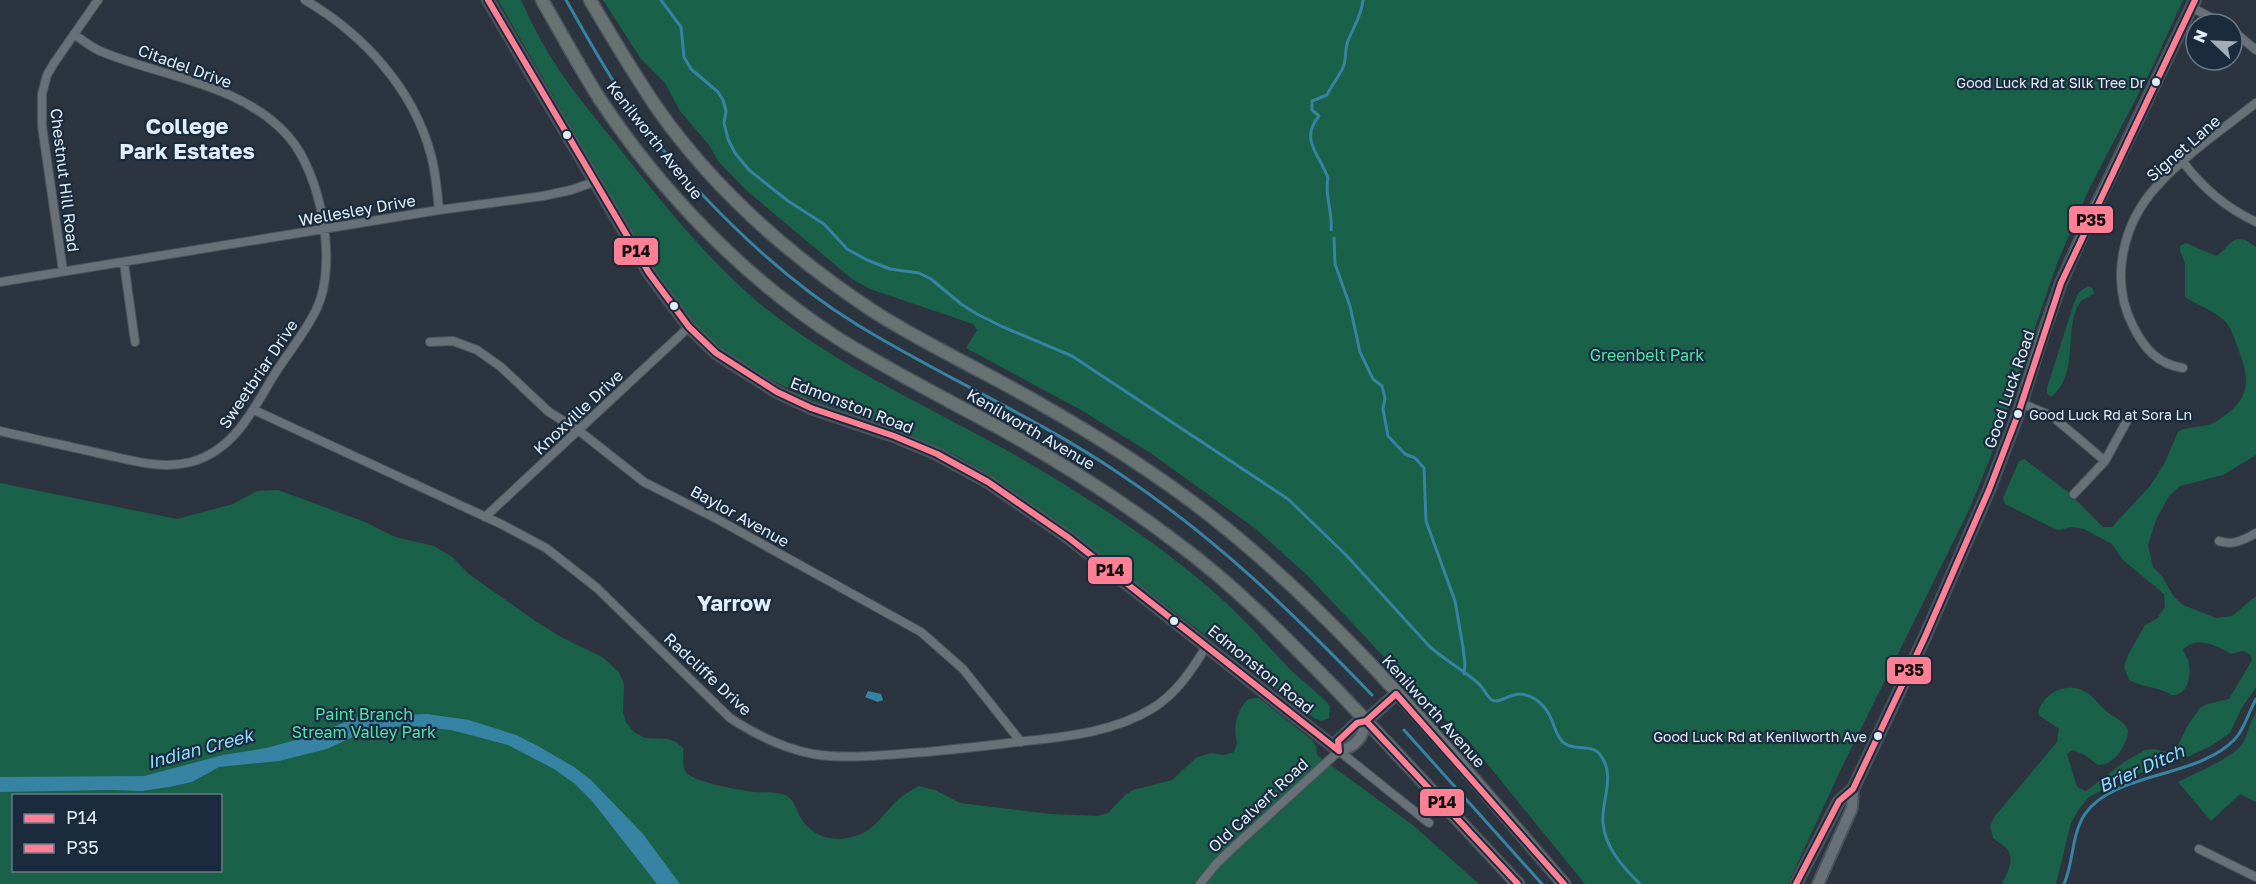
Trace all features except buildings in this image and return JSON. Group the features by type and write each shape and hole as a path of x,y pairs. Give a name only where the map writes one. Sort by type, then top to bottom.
{"main road":[{"name":"Kenilworth Avenue","path":"542,0 601,100 665,186 744,265 791,305 838,338 1066,467 1155,526 1218,576 1272,624 1518,884"},
{"name":"Kenilworth Avenue","path":"590,0 630,68 682,141 727,191 791,250 823,276 873,310 927,343 1085,430 1191,501 1227,529 1304,597 1396,694 1564,884"}],"street":[{"name":"Chestnut Hill Road","path":"63,271 41,107 47,75 62,48 98,0"},
{"path":"305,0 356,36 394,79 425,135 435,176 439,210"},
{"name":"Edmonston Road","path":"488,0 649,273 689,327 717,353 777,392 811,408 894,436 937,454 987,482 1069,538 1429,823"},
{"path":"2193,3 2206,12"},
{"name":"Good Luck Road","path":"1818,884 1852,808 1853,789 1928,630 1974,525 2007,443 2061,283 2193,3"},
{"name":"Citadel Drive","path":"74,34 99,50 225,93 274,123 289,137 307,168 314,185 325,230"},
{"path":"2244,40 2256,50"},
{"name":"Signet Lane","path":"2183,368 2158,360 2143,343 2125,307 2121,260 2126,240 2141,208 2156,186 2256,103"},
{"path":"2183,162 2217,199 2256,222"},
{"name":"Wellesley Drive","path":"0,282 439,210 543,196 594,182"},
{"name":"Sweetbriar Drive","path":"0,430 149,464 178,465 199,460 220,448 254,410 318,307 324,283 325,230"},
{"path":"124,263 135,342"},
{"name":"Knoxville Drive","path":"485,517 689,327"},
{"name":"Baylor Avenue","path":"430,342 453,341 477,350 501,367 549,412 578,430 644,482 717,519 921,632 963,669 1021,742"},
{"path":"2021,403 2052,416 2105,460"},
{"name":"Radcliffe Drive","path":"254,410 485,517 565,561 597,588 730,718 771,741 810,753 855,756 959,749 1086,733 1138,716 1166,699 1186,678 1206,647"},
{"path":"2074,494 2105,460 2129,417"},
{"path":"2219,541 2230,544 2256,533"},
{"name":"Old Calvert Road","path":"1200,884 1217,863 1339,751 1350,748 1363,736 1366,721 1396,694"},
{"name":"Good Luck Road","path":"1796,884 1839,801 1853,789"},
{"path":"2199,849 2256,876"}],"green space":[{"path":"498,0 521,0 551,58 590,112 687,231 760,304 791,328 857,370 1029,463 1080,494 1155,545 1202,582 1249,625 1291,670 1330,706 1329,718 1321,721 1314,718 1053,519 1002,483 959,457 903,432 802,396 721,349 698,329 681,308 637,242"},
{"name":"Greenbelt Park","path":"603,0 2183,0 2154,64 2089,189 2058,261 1989,461 1969,510 1841,769 1788,884 1585,884 1467,739 1426,702 1309,577 1256,529 1152,454 1081,410 966,348 977,330 973,324 870,289 852,279 746,190 718,161 709,145 680,111 665,83 641,59"},
{"path":"2237,239 2246,240 2256,247 2256,455 2223,475 2180,486 2169,496 2156,520 2148,545 2153,567 2162,576 2174,597 2183,605 2216,618 2232,616 2256,596 2256,687 2241,709 2230,733 2211,746 2181,760 2125,778 2089,797 2071,823 2056,884 2002,884 2010,865 2010,855 2005,847 1993,838 1990,826 1995,816 2057,742 2059,729 2038,713 2045,699 2057,690 2079,689 2092,696 2128,730 2126,742 2119,753 2104,764 2098,765 2085,755 2073,750 2067,754 2077,787 2086,791 2124,762 2145,750 2154,749 2167,752 2173,750 2200,708 2229,699 2252,660 2250,654 2242,651 2231,654 2207,643 2194,643 2183,650 2189,662 2189,675 2187,685 2181,693 2171,695 2129,680 2124,667 2128,655 2145,625 2158,618 2165,607 2164,594 2123,560 2112,544 2084,529 2072,527 2058,530 2053,528 2005,504 2003,498 2019,461 2024,459 2068,492 2103,527 2112,527 2150,486 2164,464 2178,432 2217,421 2237,404 2245,388 2246,379 2242,358 2225,321 2185,297 2185,263 2180,246 2186,243 2216,256"},
{"path":"2088,286 2094,293 2079,304 2074,315 2065,377 2060,388 2051,397 2047,393 2047,388 2074,303 2079,292"},
{"name":"Paint Branch Stream Valley Park","path":"0,483 177,519 233,504 257,491 278,490 365,522 395,537 434,546 452,557 470,575 537,622 561,637 602,657 619,672 624,684 623,712 626,722 634,732 645,738 668,739 676,742 683,748 684,769 689,775 728,787 785,795 793,802 808,828 833,839 847,838 867,831 893,804 919,786 935,790 960,803 1051,814 1097,816 1108,813 1125,795 1133,790 1172,780 1197,757 1211,753 1224,755 1234,752 1237,743 1235,731 1238,714 1248,699 1259,698 1312,740 1316,746 1317,755 1414,826 1479,884 0,884"},
{"path":"2256,713 2256,802 2240,794 2211,821 2178,782 2213,765 2238,748 2243,743"}],"water":[{"path":"868,691 881,694 883,700 878,702 865,697"},
{"name":"Indian Creek","path":"372,711 398,715 427,714 469,720 516,735 538,746 591,780 643,834 680,884 657,884 592,801 575,784 554,769 508,745 451,730 413,726 372,728 327,749 279,761 219,767 192,782 142,791 0,792 0,777 144,776 223,755 266,748 311,736"}],"waterway":[{"path":"566,0 611,77 650,133 702,194 762,253 793,279 856,324 1088,453 1155,498 1252,577 1372,695"},
{"path":"661,0 681,27 684,57 691,69 718,92 723,100 726,111 724,123 735,153 749,170 788,201 824,224 847,249 890,269 919,273 931,279 977,314 1072,356 1288,499 1347,556 1430,647 1478,683 1490,699 1496,701 1515,695 1527,695 1535,699 1547,711 1557,734 1564,743 1598,752 1605,764 1608,780 1603,815 1604,832 1611,849 1640,884"},
{"path":"1331,230 1328,178 1311,140 1313,125 1319,116 1312,110 1312,101 1327,95 1342,69 1347,44 1359,17 1363,0"},
{"path":"1334,238 1335,264 1350,306 1360,352 1373,379 1382,386 1388,436 1405,454 1415,458 1424,468 1426,521 1455,601 1463,647 1464,674"},
{"name":"Brier Ditch","path":"2064,884 2080,822 2098,800 2135,782 2179,769 2219,752 2238,735 2256,699"},
{"path":"1404,730 1542,884"}],"transit line":[{"name":"P14","path":"488,0 649,273 689,327 716,353 777,392 811,408 894,436 937,454 988,482 1069,538 1339,751"},
{"name":"P35","path":"1796,884 1839,801 1853,789 1924,639 1989,490 2017,417 2061,283 2195,0"},
{"name":"P14","path":"1339,751 1338,741 1357,723 1366,721 1396,694 1564,884"},
{"name":"P14","path":"1366,721 1518,884"}],"place":[{"name":"Good Luck Rd at Silk Tree Dr","path":"2156,82"},
{"name":"Good Luck Rd at Sora Ln","path":"2018,414"},
{"name":"Good Luck Rd at Kenilworth Ave","path":"1878,736"}],"district":[{"name":"College Park Estates","path":"187,138"},
{"name":"Yarrow","path":"734,602"}]}
